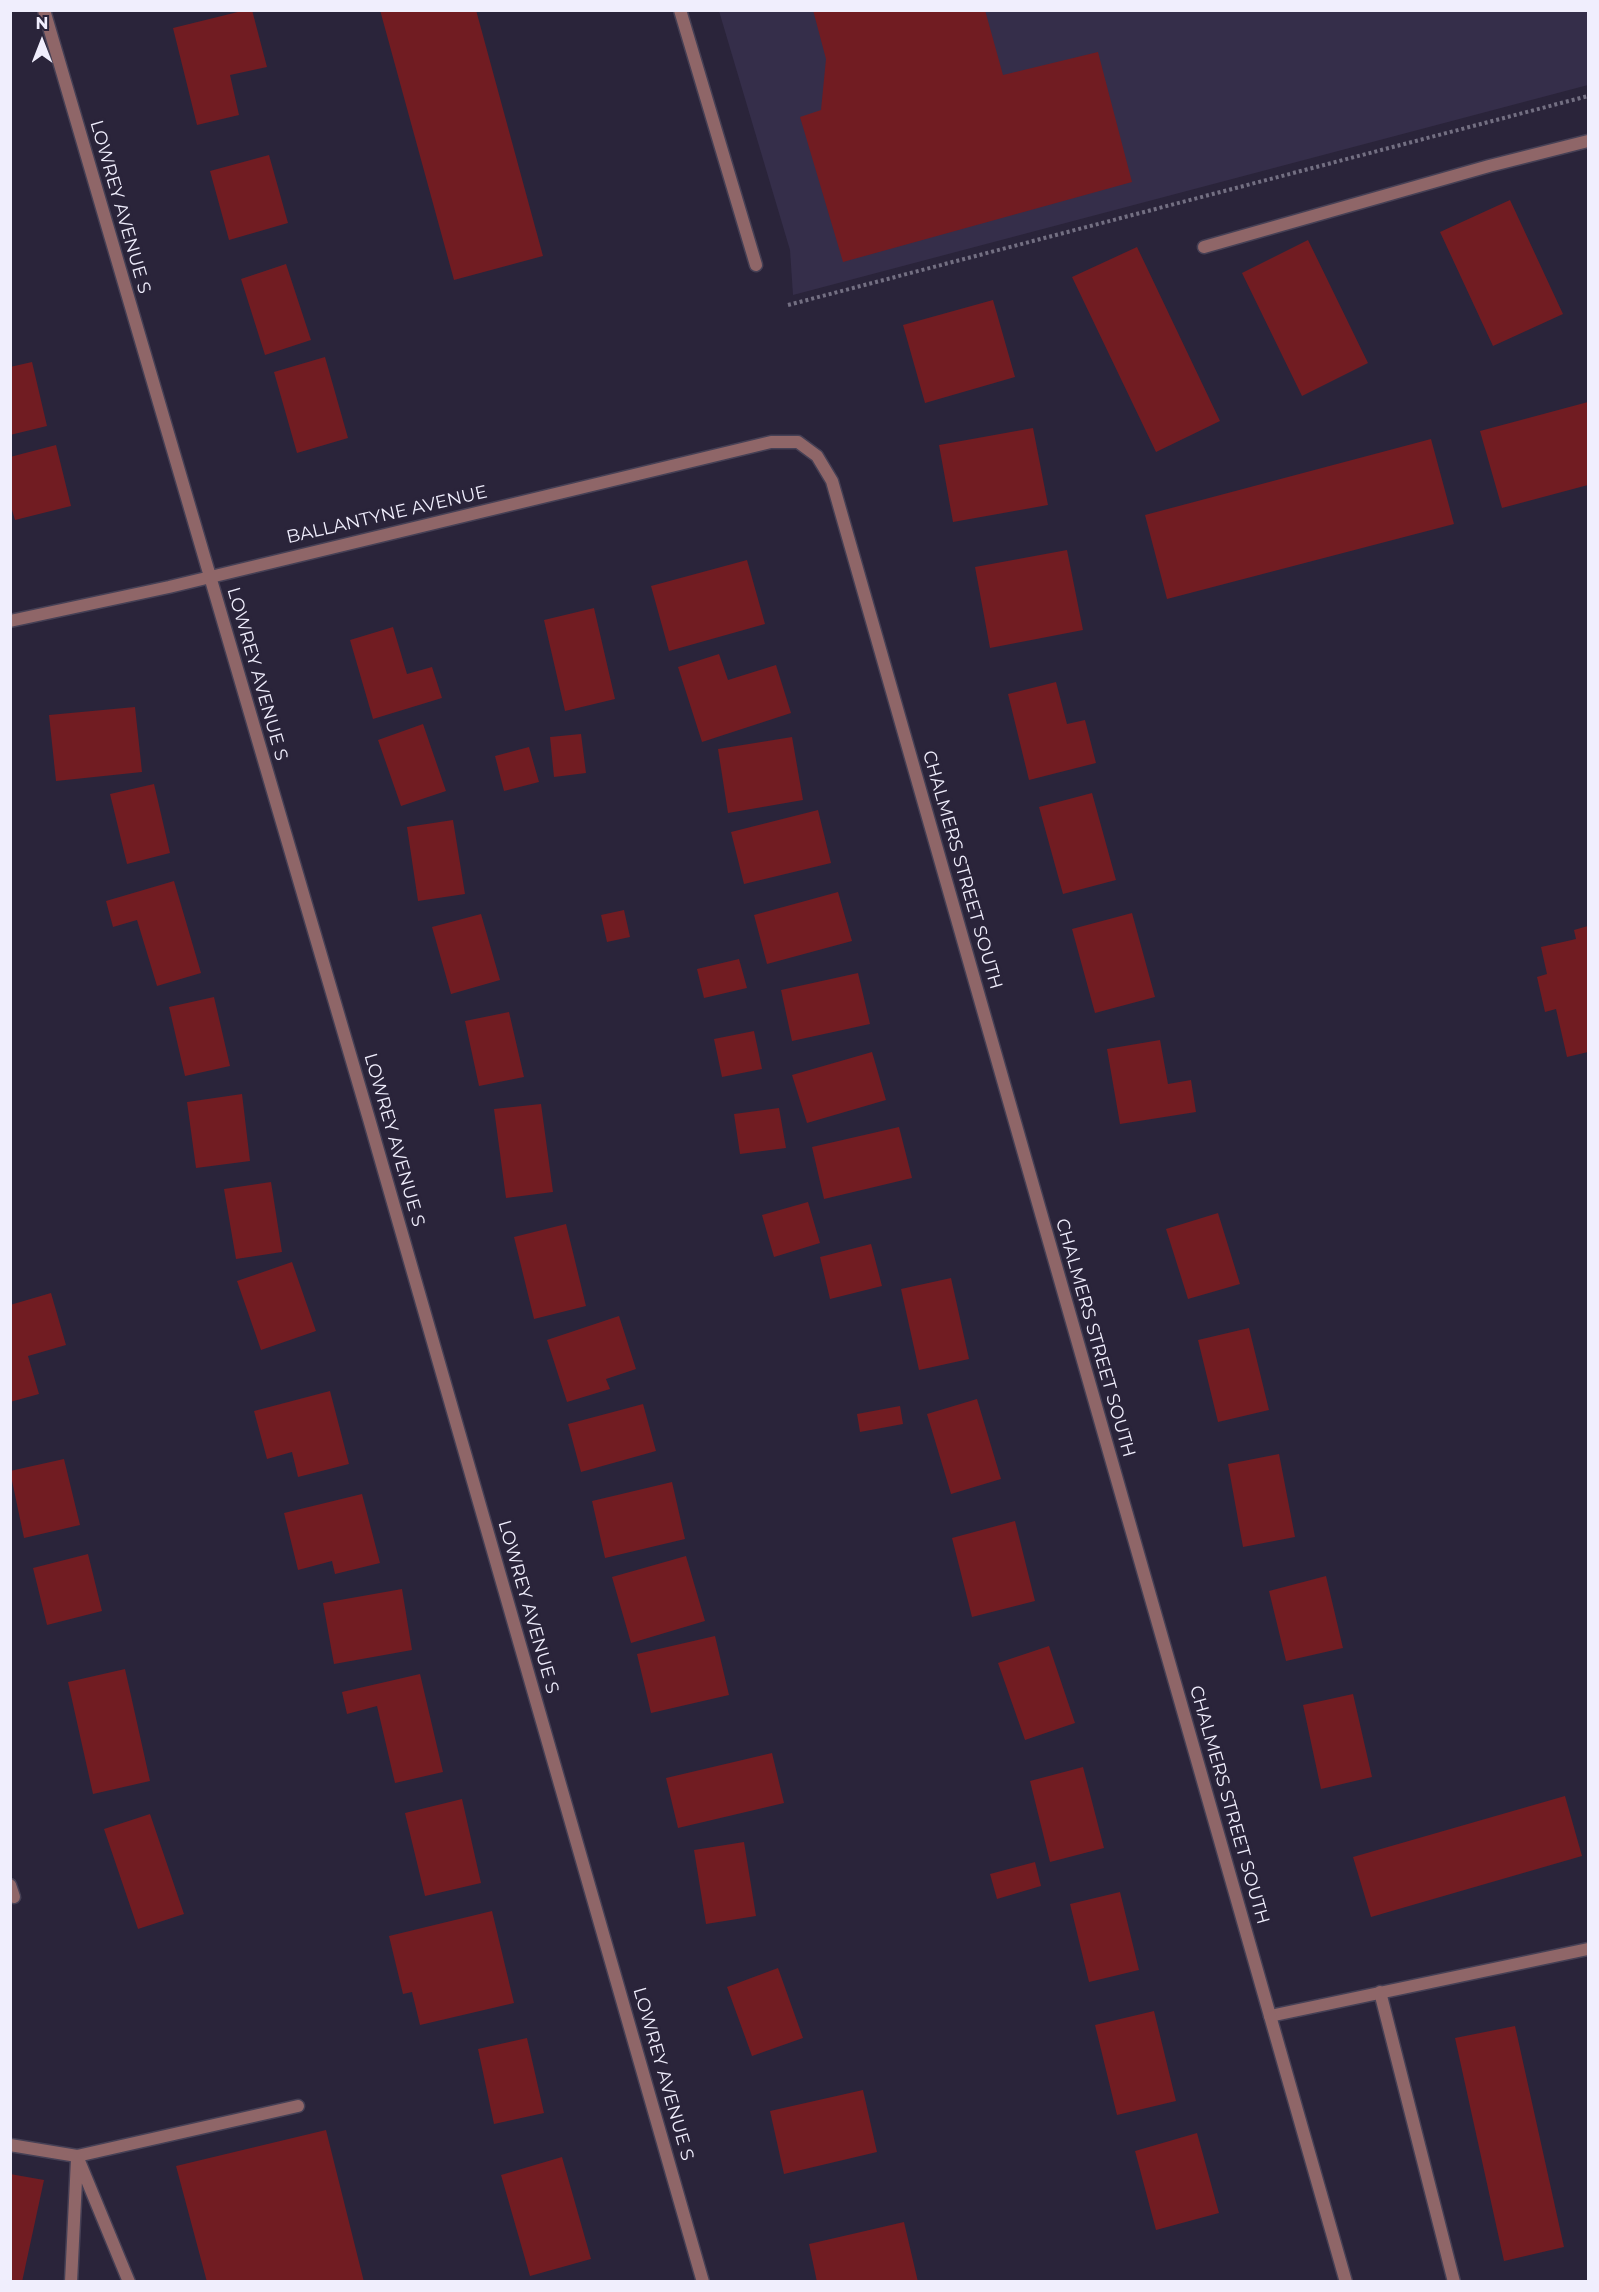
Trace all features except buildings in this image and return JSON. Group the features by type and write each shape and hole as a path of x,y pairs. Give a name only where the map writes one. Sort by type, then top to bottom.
{"street":[{"name":"LOWREY AVENUE S","path":"44,10 366,1108 703,2282"},
{"path":"680,10 756,265"},
{"path":"1204,248 1489,166 1588,141"},
{"name":"BALLANTYNE AVENUE","path":"10,621 209,577 771,442"},
{"name":"CHALMERS STREET SOUTH","path":"771,442 798,442 817,456 832,481 1346,2282"},
{"path":"1270,2016 1588,1949"},
{"path":"1380,1992 1454,2282"},
{"path":"10,2145 77,2156 298,2106"},
{"path":"71,2282 77,2156"},
{"path":"77,2156 129,2282"}],"path":[{"path":"788,305 1588,96"}],"shaded area":[{"path":"719,11 1588,11 1588,85 793,295 790,250"}]}
